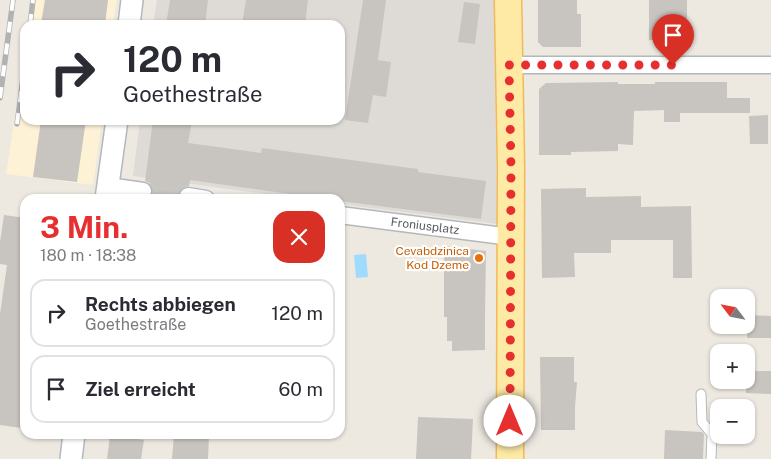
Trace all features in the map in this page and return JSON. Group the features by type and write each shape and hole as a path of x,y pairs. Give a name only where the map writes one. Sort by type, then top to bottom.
{"main road":[{"path":"508,0 511,167 510,459"}],"street":[{"path":"130,20 132,0"},
{"path":"509,65 771,65"},
{"path":"115,125 107,193 143,191"},
{"name":"Froniusplatz","path":"345,216 511,237"},
{"path":"71,459 73,439"}],"lane":[{"path":"701,394 702,422 712,434 711,459"}],"shaded area":[{"path":"33,0 117,0 114,20 30,20"},
{"path":"157,0 494,0 497,224 345,205 345,194 266,194 133,176 139,125 345,125 345,20 154,20"},
{"path":"20,84 20,125 101,125 93,185 6,174"}],"water":[{"path":"366,254 368,277 356,278 354,255"}],"building":[{"path":"45,0 108,0 106,20 42,20"},
{"path":"170,0 208,0 206,20 167,20"},
{"path":"246,0 308,0 306,20 243,20"},
{"path":"363,0 386,0 378,60 391,62 386,97 373,95 368,123 345,120"},
{"path":"538,0 577,0 577,14 581,14 581,47 543,47 538,42"},
{"path":"649,0 687,0 687,40 649,40"},
{"path":"464,2 480,4 475,44 458,42"},
{"path":"618,82 618,84 655,84 655,82 727,82 727,98 750,98 750,113 680,113 680,122 664,122 664,110 634,111 633,145 618,144 618,151 571,152 571,155 539,155 539,89 546,83"},
{"path":"768,115 768,144 750,144 749,116"},
{"path":"40,125 85,125 77,182 33,177"},
{"path":"152,125 191,125 188,143 261,153 262,148 418,169 418,172 486,181 481,219 345,202 345,194 290,194 190,180 189,186 184,187 178,194 152,194 150,183 145,181"},
{"path":"586,188 586,197 641,196 641,207 691,206 692,278 673,278 673,240 611,240 611,253 574,253 575,277 542,278 541,189"},
{"path":"4,215 20,217 20,428 0,425 0,314 7,265 0,264 0,242"},
{"path":"444,246 486,251 485,350 452,351 452,341 447,341 447,317 444,317"},
{"path":"755,315 771,316 771,338 747,338 747,334 755,334"},
{"path":"540,357 574,357 574,382 577,382 575,430 541,430"},
{"path":"755,371 771,371 771,394 746,393 746,389 755,389"},
{"path":"418,417 473,419 471,459 416,459"},
{"path":"665,430 702,432 704,434 703,459 664,459"},
{"path":"110,439 144,440 141,459 107,459"},
{"path":"174,439 209,439 208,459 172,459"}],"tunnel":[{"path":"143,191 170,194"}],"railway":[{"path":"0,98 13,0"},
{"path":"31,20 33,0"},
{"path":"17,124 20,101"}],"place":[{"name":"Cevabdzinica Kod Dzeme","path":"479,258"}],"route":[{"path":"510,421 511,167 509,65 673,65"}]}
